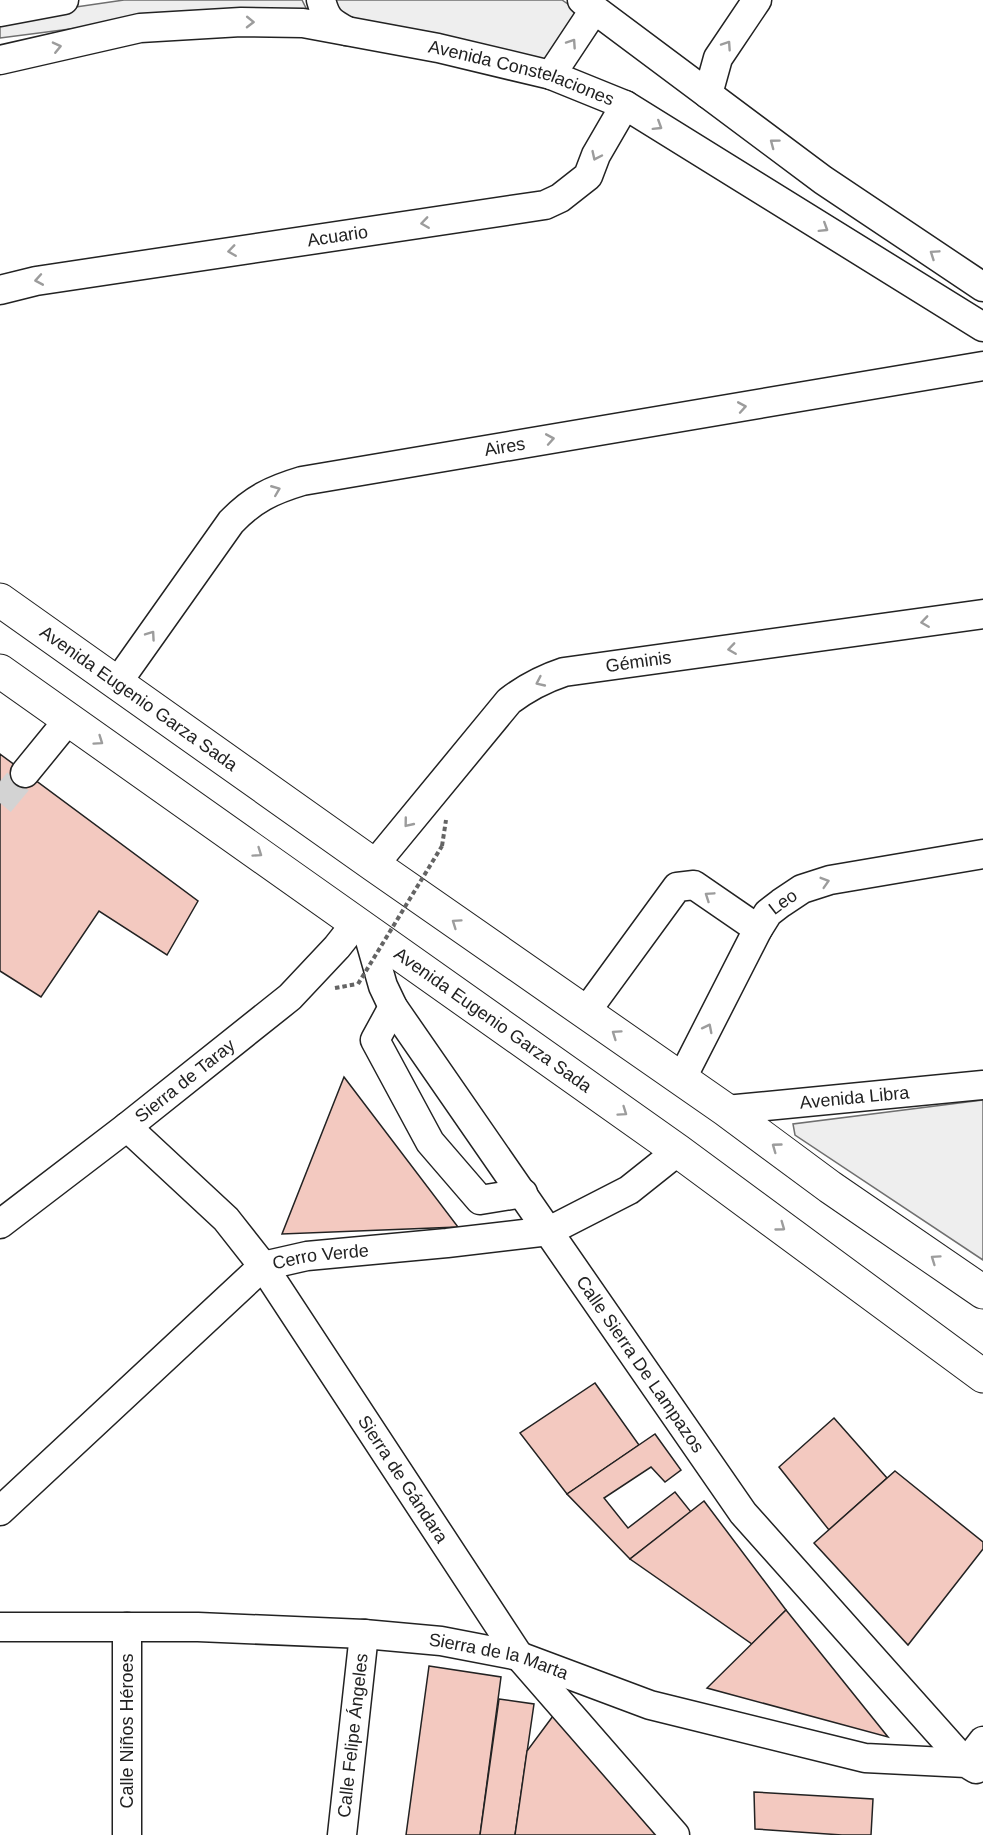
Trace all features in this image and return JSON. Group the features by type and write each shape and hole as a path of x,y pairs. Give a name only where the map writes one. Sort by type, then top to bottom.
{"highway":[{"name":"Avenida Eugenio Garza Sada","path":"0,600 374,865 726,1110 830,1187 983,1292"},
{"name":"Avenida Eugenio Garza Sada","path":"0,671 678,1150 983,1376"}],"street":[{"path":"0,12 64,0"},
{"path":"321,0 324,12 331,22 347,31"},
{"path":"708,94 718,58 757,0"},
{"path":"551,75 588,5 823,180 983,287"},
{"name":"Avenida Constelaciones","path":"0,60 140,28 251,22 303,23 438,48 551,75 625,105 983,327"},
{"name":"Acuario","path":"0,290 36,280 545,205 560,198 588,176 596,154 625,105"},
{"name":"Aires","path":"117,683 231,522 245,508 281,487 314,479 983,366"},
{"name":"Géminis","path":"374,865 509,701 525,689 545,679 564,672 983,614"},
{"path":"25,773 69,719"},
{"name":"Leo","path":"681,1080 758,929 768,913 781,903 802,890 830,880 983,854"},
{"path":"585,1013 677,887 694,885 758,929"},
{"name":"Calle Sierra De Lampazos","path":"361,926 393,1007 743,1513 977,1759"},
{"name":"Sierra de Taray","path":"0,1224 291,997 337,947 361,926"},
{"path":"393,1007 375,1040 429,1142 480,1200 523,1193"},
{"name":"Avenida Libra","path":"726,1110 983,1084"},
{"name":"Sierra de Gándara","path":"127,1127 226,1219 263,1266 519,1656 675,1835"},
{"name":"Cerro Verde","path":"0,1511 263,1266 308,1256 447,1244 549,1231 628,1190 678,1150"},
{"name":"Sierra de la Marta","path":"0,1627 198,1627 364,1634 441,1641 519,1656 650,1706 865,1758 977,1759"},
{"name":"Calle Niños Héroes","path":"127,1627 128,1835"},
{"name":"Calle Felipe Ángeles","path":"342,1835 364,1634"}],"path":[{"path":"358,984 442,846"}],"shaded area":[{"path":"124,0 302,0 314,20 101,25 0,38 0,18"},
{"path":"326,0 562,0 580,15 550,62 362,26"},
{"path":"983,1100 983,1260 795,1135 793,1124"}],"building":[{"path":"0,754 198,901 167,955 99,911 41,997 0,971"},
{"path":"344,1077 458,1227 282,1234"},
{"path":"595,1383 639,1445 567,1494 520,1433"},
{"path":"834,1418 887,1478 829,1530 779,1467"},
{"path":"655,1434 681,1470 665,1482 651,1467 604,1498 628,1528 675,1492 691,1512 630,1559 567,1494"},
{"path":"895,1471 983,1542 983,1549 908,1645 814,1543"},
{"path":"704,1501 786,1610 752,1644 630,1559"},
{"path":"786,1610 888,1737 707,1688"},
{"path":"429,1666 501,1677 480,1835 406,1835"},
{"path":"499,1699 534,1704 515,1835 480,1835"},
{"path":"553,1716 656,1835 515,1835 527,1751"},
{"path":"754,1792 873,1799 871,1835 755,1829"}],"tunnel":[{"path":"0,803 25,773"}]}
